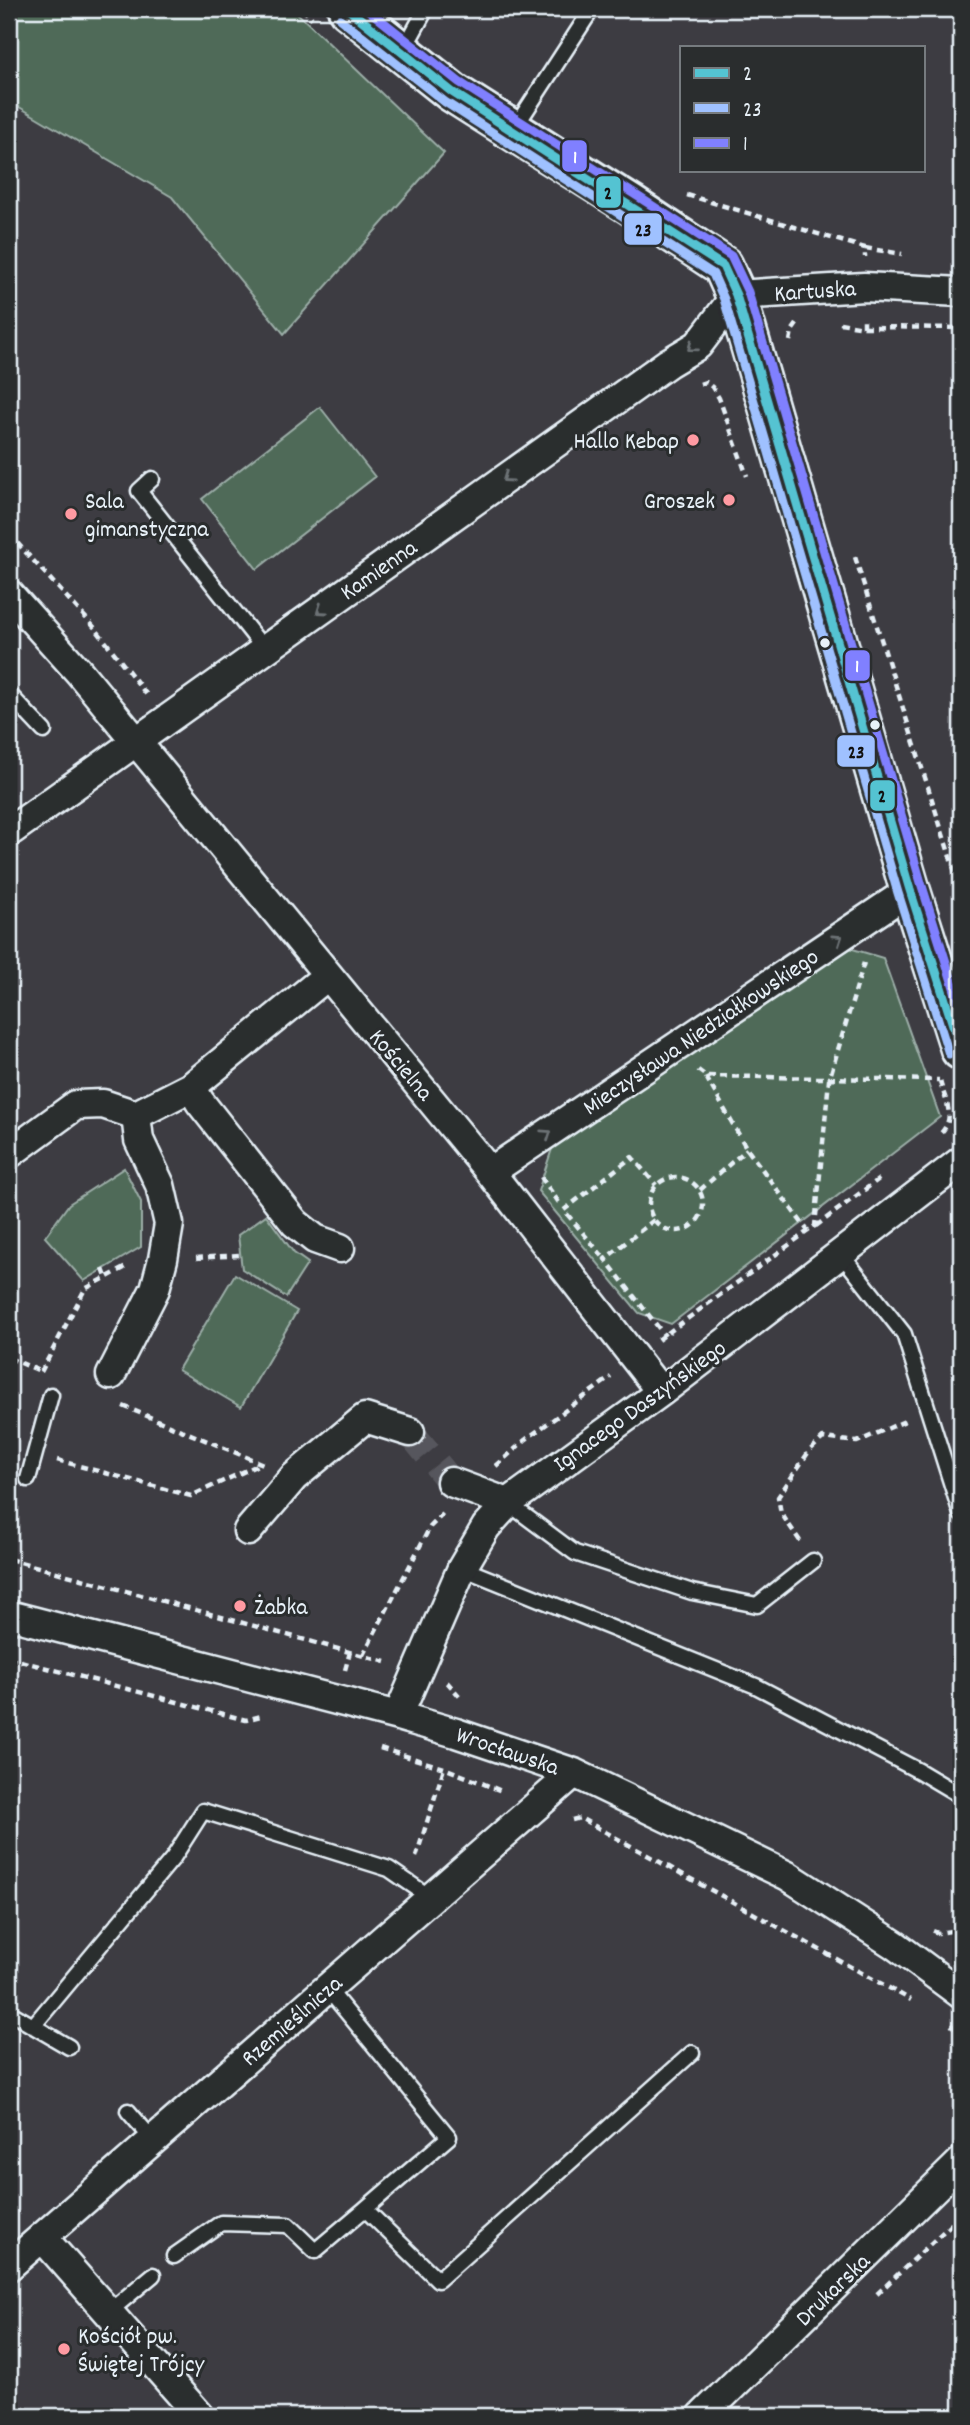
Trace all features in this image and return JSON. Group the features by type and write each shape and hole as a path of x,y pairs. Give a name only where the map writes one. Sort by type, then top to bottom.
{"main road":[{"path":"348,9 452,92 723,266 736,295 910,890 961,1049"}],"street":[{"name":"Kartuska","path":"736,295 864,287 961,292"},
{"name":"Kamienna","path":"9,832 668,363 698,345 736,295"},
{"name":"Kościelna","path":"9,594 138,741 490,1172 661,1392"},
{"name":"Mieczysława Niedziałkowskiego","path":"490,1172 910,890"},
{"path":"9,1154 76,1105 103,1104 136,1115 191,1087 328,975"},
{"path":"191,1087 295,1223 315,1239 340,1248"},
{"path":"111,1375 155,1289 169,1224 160,1185 139,1140 136,1115"},
{"name":"Ignacego Daszyńskiego","path":"398,1716 462,1569 486,1527 508,1503 661,1392 961,1161"},
{"path":"248,1531 294,1477 365,1418 410,1432"},
{"path":"451,1482 508,1503"},
{"name":"Wrocławska","path":"9,1615 456,1732 574,1773 788,1876 957,1982"},
{"name":"Rzemieślnicza","path":"9,2266 574,1773"},
{"name":"Drukarska","path":"702,2416 961,2162"},
{"path":"42,2237 200,2416"}],"lane":[{"path":"403,52 426,9"},
{"path":"513,130 592,9"},
{"path":"152,479 139,492 265,650"},
{"path":"9,694 44,731"},
{"path":"841,1254 904,1334 961,1514"},
{"path":"28,1479 51,1395"},
{"path":"508,1503 575,1553 692,1592 757,1605 813,1561"},
{"path":"462,1569 756,1686 919,1771 961,1796"},
{"path":"33,2026 173,1858 203,1811 389,1868 431,1898"},
{"path":"174,2256 221,2223 288,2225 315,2251 449,2137 327,1988"},
{"path":"9,2012 69,2047"},
{"path":"365,2209 438,2280 692,2053"},
{"path":"128,2111 153,2140"},
{"path":"110,2311 153,2275"}],"path":[{"path":"714,202 865,248 864,327"},
{"path":"793,352 790,340 792,331 797,324 805,321"},
{"path":"831,322 864,327 961,328"},
{"path":"668,363 687,393 706,383 712,387 731,428 748,481"},
{"path":"9,534 95,628 150,698"},
{"path":"853,549 961,891"},
{"path":"815,1226 829,1080 866,958"},
{"path":"671,1052 706,1076 747,1149 808,1231"},
{"path":"706,1076 939,1080"},
{"path":"699,1190 747,1149"},
{"path":"564,1210 632,1157 656,1185"},
{"path":"537,1172 665,1336"},
{"path":"679,1177 694,1184 699,1190 703,1208 695,1224 678,1231 669,1230 654,1220 649,1203 656,1185 663,1180 679,1177"},
{"path":"631,1356 665,1336 883,1177"},
{"path":"605,1259 654,1220"},
{"path":"103,1269 106,1277"},
{"path":"9,1358 52,1376"},
{"path":"121,1405 294,1477"},
{"path":"813,1561 782,1513 778,1497 810,1450 823,1438 857,1442 929,1411"},
{"path":"35,1454 191,1496 261,1463"},
{"path":"9,1559 417,1670"},
{"path":"9,1658 246,1720 264,1715"},
{"path":"379,1748 499,1788 530,1811"},
{"path":"408,1882 444,1768"},
{"path":"570,1821 580,1818 912,2001"},
{"path":"943,2020 961,2033"}],"green space":[{"path":"9,9 293,9 444,153 284,334 172,197 9,101"},
{"path":"320,407 375,477 257,569 202,499"},
{"path":"846,947 883,958 940,1117 671,1324 639,1313 538,1191 553,1146"},
{"path":"124,1168 141,1202 141,1247 84,1281 45,1237 69,1204"},
{"path":"266,1215 294,1253 308,1263 286,1297 242,1269 238,1235"},
{"path":"235,1274 297,1311 241,1407 178,1370"}],"tunnel":[{"path":"410,1432 451,1482"}],"transit line":[{"name":"2","path":"348,9 452,92 723,266 736,295 910,890 961,1050"},
{"name":"1","path":"367,9 459,82 731,256 748,292 922,886 961,1010"},
{"name":"23","path":"340,19 445,102 713,274 724,299 898,893 949,1054"}],"place":[{"name":"Hallo Kebap","path":"693,440"},
{"name":"Groszek","path":"729,500"},
{"name":"Sala gimanstyczna","path":"71,514"},
{"name":"Żabka","path":"240,1606"},
{"name":"Kościół pw. Świętej Trójcy","path":"64,2349"}]}
